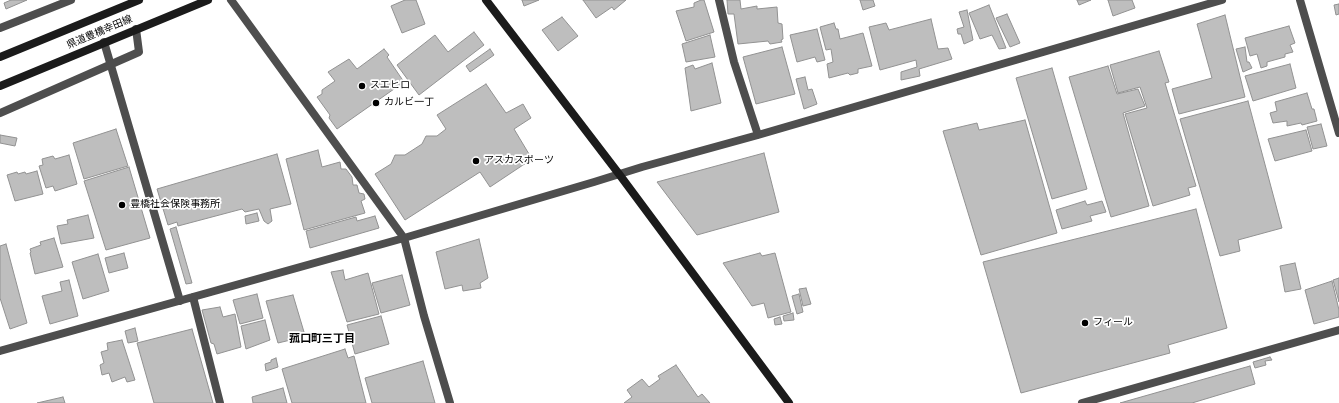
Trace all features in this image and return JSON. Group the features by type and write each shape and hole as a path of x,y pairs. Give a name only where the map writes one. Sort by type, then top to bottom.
{"street":[{"path":"0,28 71,0"},
{"name":"県道豊橋幸田線","path":"0,57 128,2 139,0"},
{"name":"県道豊橋幸田線","path":"0,86 208,0"},
{"path":"231,0 404,238 424,316 450,403"},
{"path":"486,0 619,174 789,403"},
{"path":"719,0 734,62 758,135"},
{"path":"0,351 404,238 619,174 1222,0"},
{"path":"1300,0 1339,133"},
{"path":"0,113 138,52 136,29"},
{"path":"104,42 180,301"},
{"path":"193,297 220,403"},
{"path":"1082,403 1339,330"}],"building":[{"path":"11,0 27,0 6,9 4,3"},
{"path":"405,0 416,0 425,24 402,33 391,6"},
{"path":"522,0 539,0 524,6"},
{"path":"583,0 626,0 614,10 612,7 596,18"},
{"path":"704,0 714,32 686,41 676,11 694,7 694,3"},
{"path":"727,0 740,0 741,9 757,6 757,9 777,7 778,23 782,24 782,42 770,44 768,41 738,44 734,14 728,14"},
{"path":"860,0 873,0 875,6 863,10"},
{"path":"1077,0 1091,0 1079,5"},
{"path":"1108,0 1132,0 1135,8 1113,16"},
{"path":"1339,4 1339,14 1336,15 1334,5"},
{"path":"989,5 1006,48 999,49 992,35 980,39 969,13"},
{"path":"967,10 973,40 964,44 961,34 958,34 957,29 964,27 959,12"},
{"path":"1007,14 1020,43 1010,47 996,18"},
{"path":"1225,15 1245,97 1179,114 1172,89 1212,78 1197,24"},
{"path":"562,17 578,36 558,51 542,30"},
{"path":"931,19 938,49 948,48 952,59 919,69 920,76 901,80 901,72 917,67 916,60 880,70 869,27 886,23 889,30"},
{"path":"834,23 836,29 838,29 840,39 863,33 872,66 858,69 858,73 850,75 848,73 829,78 827,64 833,62 831,49 826,50 820,27"},
{"path":"1289,26 1295,43 1290,45 1293,52 1285,54 1285,57 1267,62 1267,66 1261,68 1257,54 1250,56 1245,38"},
{"path":"817,29 825,60 817,62 815,57 797,62 790,35"},
{"path":"474,32 484,45 419,95 397,65 435,35 448,52"},
{"path":"710,35 715,57 686,62 682,44"},
{"path":"782,47 795,94 756,104 743,57"},
{"path":"1245,47 1247,62 1249,62 1252,68 1243,72 1236,49"},
{"path":"384,49 389,55 387,57 404,82 337,129 329,118 330,115 317,97 322,94 322,90 335,81 328,72 349,59 357,69"},
{"path":"490,49 494,55 470,72 466,66"},
{"path":"1159,51 1169,82 1165,83 1196,186 1188,188 1190,195 1153,206 1125,114 1147,108 1140,87 1118,93 1110,65"},
{"path":"712,63 721,103 691,111 685,68 693,65 695,69"},
{"path":"1290,64 1296,88 1253,101 1245,76"},
{"path":"1108,66 1117,94 1138,89 1145,106 1123,113 1149,206 1111,217 1069,77"},
{"path":"1052,68 1087,189 1052,199 1016,78"},
{"path":"805,77 808,90 812,89 817,104 804,109 796,79"},
{"path":"486,84 506,113 523,104 531,118 514,129 532,159 490,187 480,172 405,220 375,174 391,164 395,155 405,155 422,144 426,136 437,136 446,129 437,115"},
{"path":"1307,93 1312,109 1314,109 1317,121 1302,125 1301,123 1287,126 1287,121 1273,123 1270,113 1277,111 1275,102"},
{"path":"1248,101 1282,228 1238,240 1240,251 1220,256 1180,119"},
{"path":"1025,120 1057,233 981,255 943,131 977,123 979,130"},
{"path":"1321,124 1327,146 1313,149 1307,127"},
{"path":"116,129 128,166 84,179 73,143"},
{"path":"1306,130 1312,151 1275,161 1268,139"},
{"path":"0,135 17,138 15,146 0,143"},
{"path":"318,150 322,167 340,162 341,169 346,169 352,177 353,185 357,185 359,193 364,194 365,199 361,201 365,213 304,230 286,159"},
{"path":"764,153 779,212 697,235 657,182"},
{"path":"277,154 291,204 270,209 272,221 268,224 264,221 259,209 245,212 242,209 178,226 177,222 168,225 157,189"},
{"path":"69,155 77,184 55,191 53,186 46,188 39,166 43,165 42,159 53,156 55,159"},
{"path":"129,167 150,238 106,250 84,181"},
{"path":"37,171 43,194 15,201 7,175 17,172 18,174 25,172 26,174"},
{"path":"1085,201 1087,205 1102,201 1106,212 1090,216 1092,221 1062,229 1056,210"},
{"path":"1196,209 1227,328 1168,345 1170,353 1021,393 983,262"},
{"path":"257,213 259,221 246,224 245,216"},
{"path":"88,215 94,238 61,244 57,226 68,224 67,220"},
{"path":"375,216 379,228 310,248 306,231 356,217 357,221"},
{"path":"176,227 192,283 186,284 170,229"},
{"path":"54,238 63,267 35,274 30,249 41,245 40,242"},
{"path":"479,239 488,278 480,283 481,288 463,291 462,285 445,289 436,252"},
{"path":"6,244 27,323 10,329 0,298 0,246"},
{"path":"124,253 128,268 109,273 105,258"},
{"path":"760,253 762,256 775,253 791,312 768,318 764,303 752,306 723,263"},
{"path":"98,254 109,291 83,299 72,262"},
{"path":"1295,263 1301,289 1285,292 1280,266"},
{"path":"343,270 345,280 368,273 379,314 347,322 331,272"},
{"path":"402,275 410,305 381,313 372,283"},
{"path":"1339,278 1339,302 1333,280"},
{"path":"69,280 78,316 50,324 42,296 62,291 60,282"},
{"path":"1332,281 1339,310 1339,317 1314,324 1305,290"},
{"path":"806,288 811,304 803,306 799,289"},
{"path":"257,294 263,318 240,324 233,300"},
{"path":"799,294 803,312 797,314 792,296"},
{"path":"293,295 304,332 303,337 278,343 266,301"},
{"path":"220,307 223,317 235,314 241,347 217,354 214,344 211,343 202,310"},
{"path":"793,313 794,320 784,321 783,316"},
{"path":"381,316 389,344 355,354 347,325"},
{"path":"780,317 782,324 775,325 774,319"},
{"path":"265,320 270,340 246,349 241,326"},
{"path":"135,328 138,341 128,343 125,331"},
{"path":"192,329 213,403 154,403 137,343"},
{"path":"122,340 135,380 127,382 125,377 112,382 109,373 102,375 100,365 104,363 101,352 108,350 107,343"},
{"path":"345,349 348,358 354,356 366,403 292,403 282,369"},
{"path":"1270,357 1272,360 1265,361 1266,365 1255,368 1253,362"},
{"path":"276,358 278,367 266,371 265,364"},
{"path":"423,361 435,403 372,403 365,378"},
{"path":"676,365 698,397 702,394 710,403 624,403 632,397 627,390 642,379 649,387 660,379 658,376"},
{"path":"1250,366 1255,384 1192,403 1120,403"},
{"path":"283,388 287,403 253,403 252,397"},
{"path":"63,397 65,403 37,403"}],"place":[{"name":"スエヒロ","path":"362,86"},
{"name":"カルビ一丁","path":"376,103"},
{"name":"アスカスポーツ","path":"476,161"},
{"name":"豊橋社会保険事務所","path":"122,205"},
{"name":"フィール","path":"1085,323"}],"district":[{"name":"菰口町三丁目","path":"322,340"}]}
